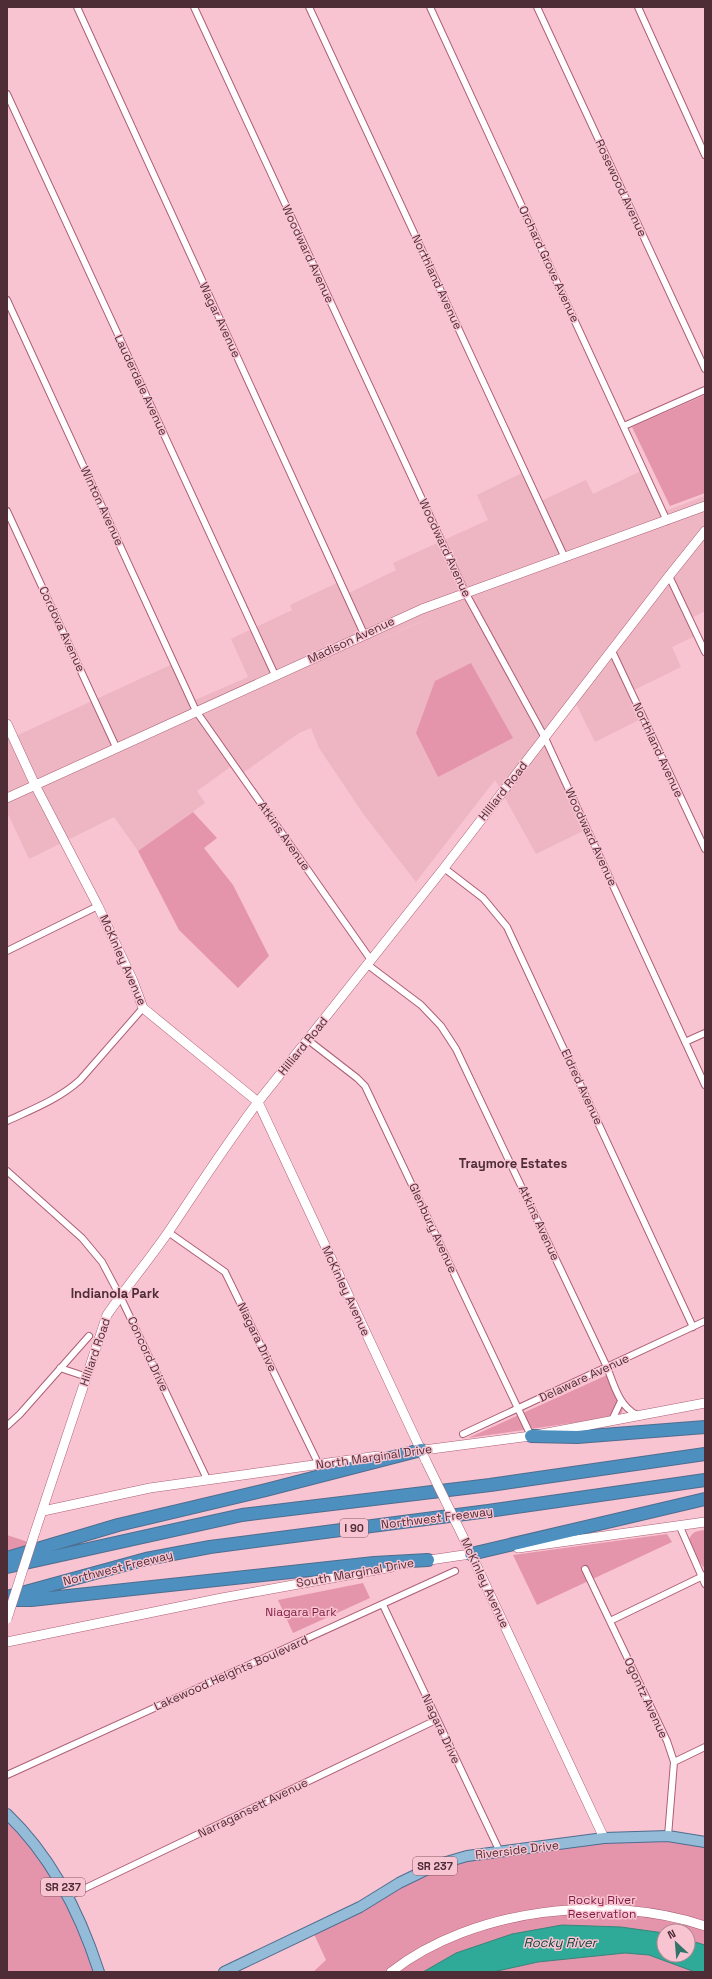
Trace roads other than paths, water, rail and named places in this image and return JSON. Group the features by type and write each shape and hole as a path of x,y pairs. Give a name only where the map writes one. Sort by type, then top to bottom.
{"highway":[{"path":"531,1436 577,1437 705,1427"},
{"name":"Northwest Freeway","path":"7,1567 242,1515 490,1486 705,1454"},
{"path":"7,1558 118,1525 266,1490 423,1456"},
{"name":"Northwest Freeway","path":"7,1596 146,1559 210,1547 488,1512 705,1480"},
{"path":"471,1554 705,1499"},
{"path":"7,1600 31,1600 374,1563 428,1560"}],"main road":[{"name":"Madison Avenue","path":"7,798 364,634 422,609 465,592 565,558 705,506"},
{"name":"Hilliard Road","path":"7,1619 107,1315 168,1232 231,1138 258,1102 444,868 705,531"},
{"name":"McKinley Avenue","path":"7,724 35,785 98,906 133,981 143,1008 258,1102 423,1456 465,1541 604,1838"},
{"name":"North Marginal Drive","path":"42,1511 150,1488 207,1479 319,1465 423,1456 705,1403"},
{"name":"South Marginal Drive","path":"7,1642 230,1596 428,1560 680,1527 705,1522"},
{"name":"SR 237","path":"7,1814 24,1830 37,1847 69,1896 89,1942 99,1972"},
{"name":"Riverside Drive","path":"224,1972 360,1907 398,1883 436,1865 467,1856 604,1838 668,1836"},
{"name":"SR 237","path":"668,1836 705,1842"},
{"path":"390,1972 417,1955 463,1933 513,1918 548,1912 575,1910 636,1911 674,1917 705,1926"}],"street":[{"name":"Wagar Avenue","path":"76,7 364,634"},
{"name":"Woodward Avenue","path":"194,7 465,592 545,738 705,1085"},
{"name":"Northland Avenue","path":"309,7 565,558"},
{"name":"Orchard Grove Avenue","path":"430,7 667,521"},
{"name":"Rosewood Avenue","path":"537,7 705,369"},
{"path":"638,7 705,155"},
{"name":"Lauderdale Avenue","path":"7,94 275,675"},
{"name":"Winton Avenue","path":"7,300 196,711"},
{"path":"624,426 705,390"},
{"name":"Cordova Avenue","path":"7,511 116,748"},
{"path":"669,576 705,652"},
{"name":"Northland Avenue","path":"612,651 705,850"},
{"name":"Atkins Avenue","path":"196,711 369,963 421,1005 441,1026 456,1049 607,1368 621,1401 628,1411 639,1416"},
{"name":"Eldred Avenue","path":"444,868 484,898 507,927 693,1327"},
{"path":"7,950 98,906"},
{"path":"7,1121 53,1100 69,1090 80,1080 143,1008"},
{"path":"685,1042 705,1033"},
{"name":"Glenbury Avenue","path":"308,1040 358,1078 365,1086 531,1436"},
{"name":"Concord Drive","path":"7,1171 93,1249 120,1296 207,1479"},
{"name":"Niagara Drive","path":"168,1232 225,1272 319,1465"},
{"name":"Delaware Avenue","path":"463,1434 705,1321"},
{"path":"7,1426 20,1414 89,1336"},
{"path":"60,1368 87,1377"},
{"path":"612,1420 621,1401"},
{"path":"680,1527 703,1576 705,1584"},
{"name":"Ogontz Avenue","path":"585,1569 667,1741 674,1762 668,1836"},
{"name":"Lakewood Heights Boulevard","path":"7,1775 455,1571"},
{"path":"610,1621 703,1576"},
{"name":"Niagara Drive","path":"383,1605 436,1720 500,1852"},
{"name":"Narragansett Avenue","path":"69,1896 436,1720"},
{"path":"674,1762 705,1747"}],"water":[{"name":"Rocky River","path":"562,1925 621,1927 656,1932 656,1958 649,1955 625,1953 538,1962 493,1972 423,1972 456,1953 512,1934"},
{"name":"Rocky River","path":"696,1942 705,1945 705,1972 695,1972 671,1963 696,1963"}],"district":[{"name":"Traymore Estates","path":"513,1163"},
{"name":"Indianola Park","path":"115,1293"}],"park label":[{"name":"Niagara Park","path":"301,1612"},
{"name":"Rocky River Reservation","path":"602,1907"}]}
